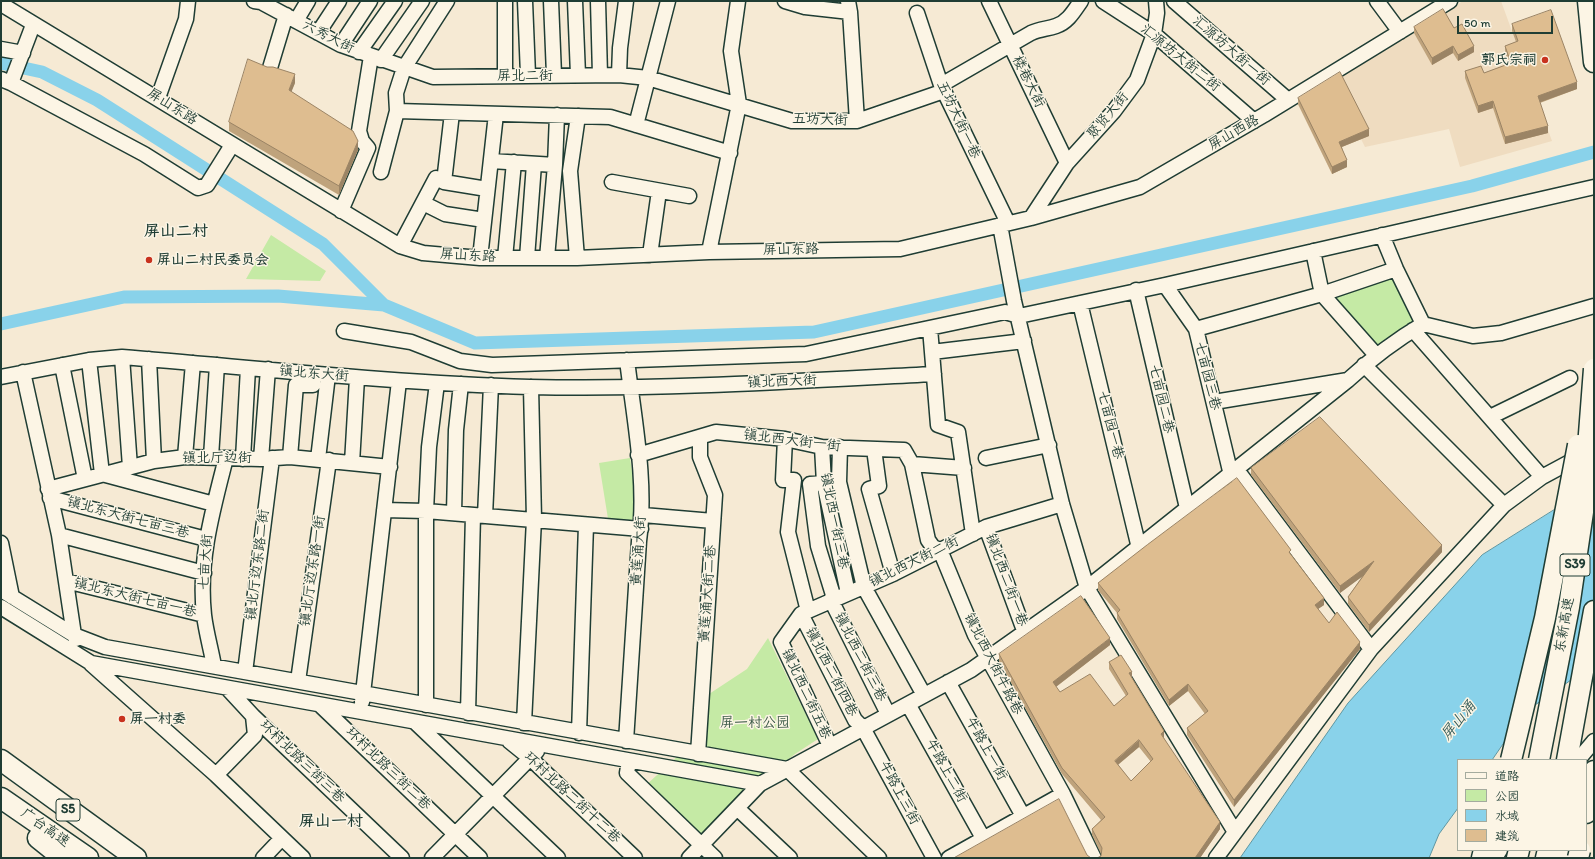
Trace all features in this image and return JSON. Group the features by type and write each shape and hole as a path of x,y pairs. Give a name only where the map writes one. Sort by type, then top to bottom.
{"highway":[{"path":"1588,1 1594,62"},
{"path":"1511,759 1545,618 1570,481 1594,372"},
{"name":"东新高速","path":"1539,759 1570,606 1583,512 1594,372"},
{"name":"东新高速","path":"1568,759 1594,611"},
{"name":"广台高速","path":"1,760 136,858"},
{"path":"1587,808 1594,771"},
{"name":"广台高速","path":"1,798 88,858"},
{"path":"1,807 63,858"}],"street":[{"path":"158,98 186,19 188,1"},
{"name":"六秀大街","path":"259,1 341,45 404,68"},
{"path":"270,68 291,18 308,1"},
{"path":"318,33 339,1"},
{"path":"341,45 370,1"},
{"path":"341,211 368,148 362,141 359,131 370,56 395,1"},
{"path":"370,56 422,1"},
{"path":"381,172 396,111 396,93 404,68 447,1"},
{"path":"505,1 505,76"},
{"path":"525,1 528,76"},
{"path":"551,1 554,75"},
{"path":"575,1 578,75"},
{"path":"598,1 600,75"},
{"path":"619,75 620,48 626,1"},
{"path":"636,124 668,1"},
{"path":"709,252 730,153 738,104 732,51 738,1"},
{"path":"785,1 805,7 849,7 856,121"},
{"name":"楼巷大街","path":"990,1 1067,162"},
{"name":"五坊大街","path":"648,78 792,121 856,121 942,88 1041,28 1057,26 1069,19 1081,1"},
{"name":"汇源坊大街二街","path":"1103,1 1154,34 1254,121"},
{"name":"聚贤大街","path":"1031,218 1067,162 1114,111 1137,80 1154,34 1157,13 1156,1"},
{"name":"汇源坊大街一街","path":"1175,1 1288,100"},
{"path":"1377,1 1400,32"},
{"name":"屏山西路","path":"1004,224 1031,218 1140,187 1254,121 1450,1"},
{"name":"屏山东路","path":"5,4 33,25 158,98 229,151 341,211 400,246 423,254 480,258 577,258 709,252 900,249 1004,224"},
{"name":"五坊大街一巷","path":"917,13 942,88 1004,224 1007,263 1014,301 1019,316 1062,504 1087,588 1235,832"},
{"path":"33,25 23,53 9,79 144,154 198,188 207,185 229,151"},
{"path":"1,49 23,53"},
{"name":"屏北二街","path":"404,68 433,76 619,75 648,78"},
{"path":"396,111 610,117 730,153"},
{"path":"444,182 452,113"},
{"path":"480,258 496,114"},
{"path":"547,258 555,165 557,115"},
{"path":"577,258 570,171 578,116"},
{"path":"491,161 555,165"},
{"path":"505,258 514,162"},
{"path":"527,258 534,164"},
{"path":"400,246 436,178 444,182 487,189"},
{"path":"612,182 689,196"},
{"path":"344,331 411,342 460,361 492,365 806,354 1005,312 1019,316 1165,285 1594,187"},
{"path":"650,255 659,191"},
{"path":"423,203 445,214 484,220"},
{"path":"1382,235 1418,327 1490,417 1542,477"},
{"path":"1313,251 1322,294 1376,355"},
{"path":"1196,329 1322,294 1396,269"},
{"name":"七亩园三巷","path":"1165,285 1196,329 1214,402 1234,473"},
{"name":"七亩园二巷","path":"1136,290 1187,508"},
{"name":"七亩园一巷","path":"1080,303 1139,548"},
{"path":"689,858 760,784 948,682 988,658 1087,588 1139,548 1187,508 1234,473 1348,380 1376,355 1418,327 1473,336 1501,334 1594,306"},
{"path":"930,328 938,426 958,432 973,534"},
{"path":"932,352 1024,341"},
{"path":"122,357 130,467"},
{"name":"镇北东大街","path":"1,377 89,360 122,357 399,381 531,387 630,388"},
{"path":"149,359 154,461"},
{"path":"89,360 102,474 214,504"},
{"name":"黄莲涌大街","path":"626,741 643,515 627,360"},
{"path":"185,457 193,363"},
{"path":"62,365 84,479"},
{"path":"211,457 217,365"},
{"path":"1364,365 1504,505"},
{"path":"243,458 248,368"},
{"name":"镇北厅边东路二街","path":"245,672 266,458 268,369"},
{"path":"23,372 59,535 74,635 91,663 508,740 760,784"},
{"path":"290,457 296,385 313,385 313,374"},
{"name":"镇北西大街","path":"630,388 934,374"},
{"name":"镇北厅边东路一街","path":"298,681 324,460 328,375"},
{"path":"352,463 357,378"},
{"path":"1490,417 1570,378"},
{"path":"1214,402 1348,380"},
{"path":"360,712 399,381"},
{"path":"426,705 426,511 429,447 437,383"},
{"path":"454,513 456,430 460,384"},
{"path":"468,713 479,515 491,385"},
{"path":"524,723 534,519 531,387"},
{"name":"镇北西大街一街","path":"638,455 700,438 716,432 786,439 822,447 904,450 912,464"},
{"name":"黄莲涌大街二巷","path":"698,754 715,495 700,457 700,438"},
{"name":"镇北西二街四巷","path":"786,439 783,480 794,480 788,532 805,613 855,720 863,728"},
{"path":"986,458 1049,445"},
{"name":"镇北西一街三巷","path":"822,447 824,483 848,593"},
{"path":"840,447 839,482 864,587 924,695"},
{"path":"1216,858 1372,649 1504,505 1542,477 1594,448"},
{"path":"874,449 880,486 869,488 893,574"},
{"name":"镇北厅边街","path":"49,493 84,479 102,474 154,461 185,457 290,457 390,467"},
{"name":"七亩大街","path":"214,666 204,615 204,573 206,539 226,458"},
{"path":"912,464 964,468"},
{"name":"镇北西大街牛路巷","path":"912,464 928,540 933,548 940,550 975,635 1063,794 1094,858"},
{"path":"1234,473 1372,649"},
{"path":"824,483 810,484 818,546 833,594 831,600"},
{"name":"镇北东大街七亩三巷","path":"49,493 206,539"},
{"name":"镇北西大街二街","path":"781,642 805,613 831,600 893,574 986,528 1062,504"},
{"path":"384,510 454,513 641,529"},
{"path":"643,515 713,521"},
{"path":"579,733 586,525"},
{"name":"镇北西二街一巷","path":"986,528 1025,632"},
{"path":"59,535 204,573"},
{"path":"1,543 6,594 74,635 105,647 787,769 879,858"},
{"name":"镇北东大街七亩一巷","path":"66,581 204,615"},
{"name":"镇北西二街三巷","path":"831,600 888,714"},
{"path":"1,607 91,663 216,775 303,858"},
{"name":"镇北西二街五巷","path":"781,642 830,746"},
{"name":"牛路上一街","path":"948,682 1023,816"},
{"name":"环村北路三街三巷","path":"228,689 253,716 402,858"},
{"name":"牛路上二街","path":"908,704 983,838"},
{"name":"环村北路三街二巷","path":"320,705 480,858"},
{"path":"216,775 255,735 253,716"},
{"path":"416,723 558,858"},
{"name":"牛路上三街","path":"863,728 934,858"},
{"name":"环村北路二街十二巷","path":"508,740 530,758 635,858"},
{"path":"1579,759 1594,741"},
{"path":"432,858 542,746"},
{"path":"628,761 627,773 715,858"},
{"path":"949,858 1063,794"},
{"path":"737,808 790,858"},
{"path":"263,858 282,838"},
{"path":"1559,851 1579,858"}],"shaded area":[{"path":"1463,1 1501,1 1552,141 1460,167 1449,129 1365,147 1361,139 1339,148 1347,167 1332,174 1296,101"}],"green space":[{"path":"271,235 326,271 320,281 246,279"},
{"path":"1394,275 1417,321 1376,349 1332,298"},
{"path":"630,458 639,521 609,525 599,463"},
{"name":"屏一村公园","path":"768,638 818,739 795,754 726,808 701,836 645,786 702,734 706,696 747,669"}],"water":[{"name":"屏山涌","path":"1594,485 1594,664 1525,712 1493,759 1457,759 1457,809 1439,834 1429,858 1240,858 1348,703 1482,555"}],"building":[{"path":"1443,9 1454,28 1462,24 1474,46 1458,55 1453,46 1432,58 1414,27"},
{"path":"1551,10 1577,82 1538,96 1548,126 1505,137 1493,101 1478,106 1465,71 1481,66 1484,73 1511,63 1505,46 1518,41 1512,24"},
{"path":"248,59 267,67 273,67 295,74 289,90 353,131 358,141 339,186 229,122"},
{"path":"1340,72 1369,129 1339,142 1347,160 1332,167 1298,98"},
{"path":"1320,417 1442,545 1369,625 1348,597 1374,561 1340,586 1251,468"},
{"path":"1237,478 1291,550 1289,552 1324,598 1315,605 1329,623 1337,612 1360,642 1234,800 1187,728 1208,711 1188,684 1169,700 1117,613 1120,610 1098,583"},
{"path":"1081,596 1110,638 1053,682 1060,692 1090,674 1114,706 1128,694 1109,662 1121,655 1132,672 1129,673 1164,731 1161,734 1220,822 1195,858 1097,858 1101,856 1102,848 1092,829 1105,817 1062,768 999,654","holes":["1139,740 1153,759 1131,781 1115,761"]},
{"path":"1059,799 1087,855 1091,858 954,858"}],"waterway":[{"path":"1,63 42,72 97,100 323,244 384,305 475,343 814,332 1472,186 1594,152"},
{"path":"1,324 124,297 278,296 384,305"}],"place":[{"name":"郭氏宗祠","path":"1545,60"},
{"name":"屏山二村民委员会","path":"149,260"},
{"name":"屏一村委","path":"122,719"}],"district":[{"name":"屏山二村","path":"176,232"},
{"name":"屏山一村","path":"331,822"}]}
